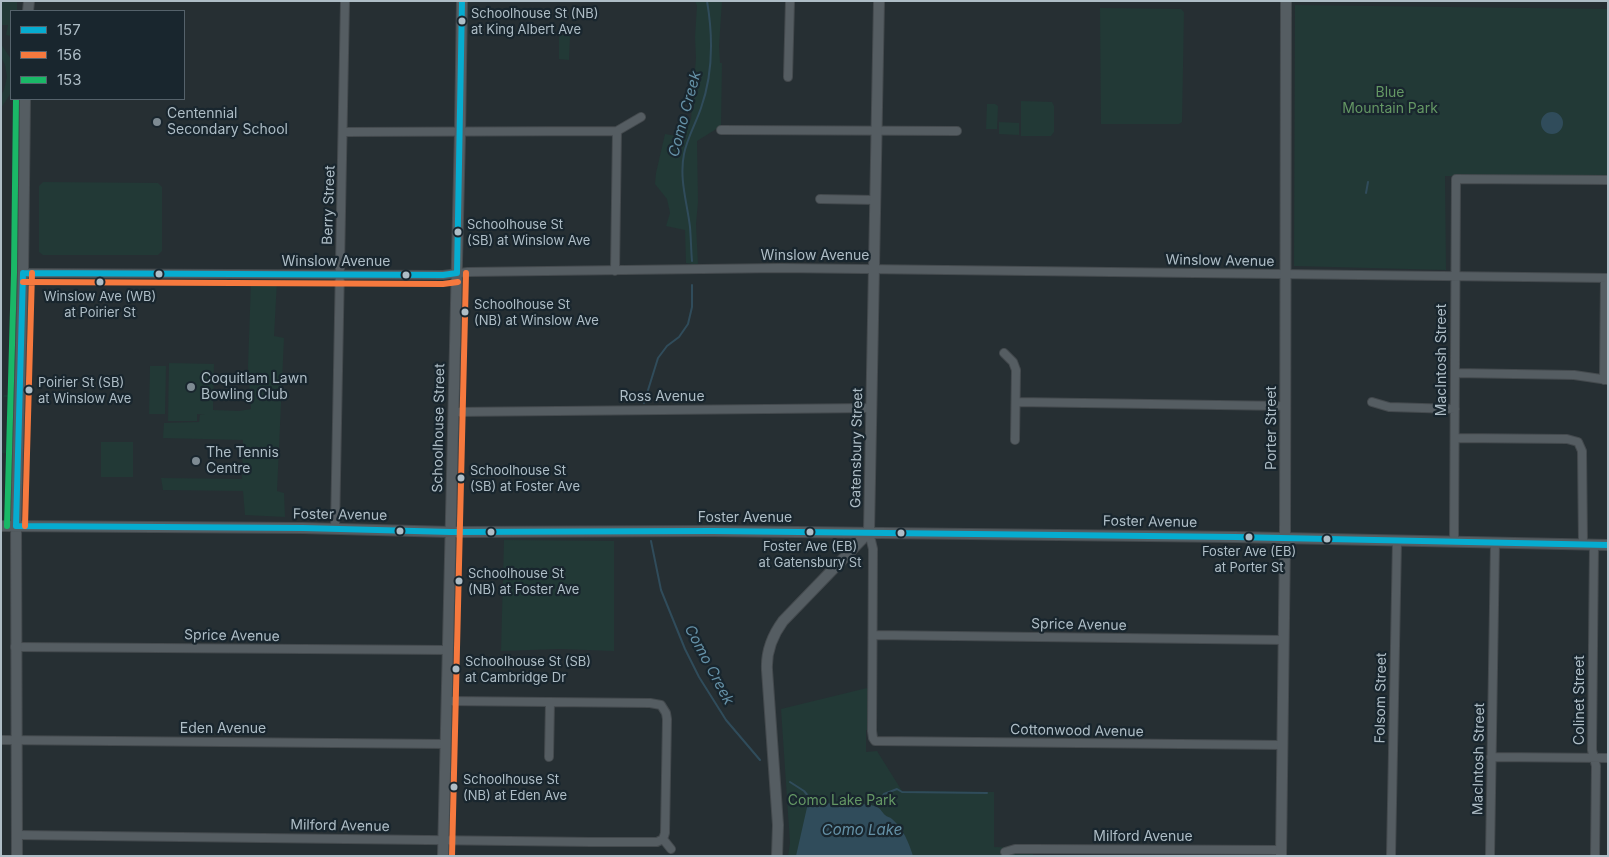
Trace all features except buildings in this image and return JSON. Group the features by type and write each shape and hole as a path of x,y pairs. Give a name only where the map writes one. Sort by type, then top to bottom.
{"street":[{"name":"Berry Street","path":"335,529 344,1"},
{"name":"Schoolhouse Street","path":"443,856 462,1"},
{"path":"788,77 790,1"},
{"name":"Gatensbury Street","path":"869,532 879,1"},
{"name":"Porter Street","path":"1281,853 1286,406 1286,1"},
{"path":"17,856 16,526 23,273 25,100"},
{"path":"343,132 617,131 641,117"},
{"path":"721,130 957,131"},
{"path":"615,271 617,131"},
{"name":"MacIntosh Street","path":"1454,542 1456,179 1608,180"},
{"path":"820,199 875,200"},
{"name":"Winslow Avenue","path":"23,273 443,275 457,273 780,268 1606,278"},
{"path":"1455,373 1574,375 1606,380 1606,278"},
{"path":"1004,353 1013,362 1016,370 1015,440"},
{"path":"1016,402 1286,406"},
{"path":"1372,402 1389,407 1455,409"},
{"name":"Ross Avenue","path":"453,412 872,408"},
{"path":"1455,438 1571,439 1578,442 1582,451 1583,544"},
{"name":"Foster Avenue","path":"1,526 451,532 869,532 1608,545"},
{"path":"869,532 873,549 873,635"},
{"path":"777,856 779,828 767,670 768,651 783,621 869,532"},
{"name":"Folsom Street","path":"1391,856 1397,541"},
{"name":"MacIntosh Street","path":"1490,856 1495,543"},
{"name":"Colinet Street","path":"1594,544 1592,750 1596,766 1594,856"},
{"name":"Sprice Avenue","path":"873,635 1284,640"},
{"name":"Cottonwood Avenue","path":"873,635 873,738 877,742 1282,745"},
{"name":"Sprice Avenue","path":"16,647 448,650"},
{"path":"447,701 650,703 661,705 667,719 666,833 663,839 671,849"},
{"path":"549,757 550,702"},
{"name":"Eden Avenue","path":"1,740 445,744"},
{"path":"1491,757 1608,758"},
{"name":"Milford Avenue","path":"17,835 657,842 663,839"},
{"name":"Milford Avenue","path":"1005,852 1015,849 1032,849 1281,853"}],"green space":[{"path":"1,1 17,1 17,10 10,10 10,36 6,35 8,25 1,25"},
{"path":"695,1 722,1 719,46 720,63 722,63 721,126 697,141 698,202 696,224 698,265 686,263 685,230 666,226 670,213 667,199 655,184 665,134 682,137 691,119 696,58 697,6"},
{"name":"Blue Mountain Park","path":"1295,5 1608,9 1608,176 1445,176 1446,270 1294,266"},
{"path":"1100,8 1181,9 1184,12 1182,122 1179,124 1101,124"},
{"path":"559,35 570,35 569,60 559,59"},
{"path":"1,44 10,58 10,94 1,108 1,95 7,77 5,65 1,57"},
{"path":"1021,101 1052,102 1054,106 1054,132 1051,136 1021,136"},
{"path":"987,104 998,106 997,129 986,129"},
{"path":"999,122 1019,123 1019,135 999,134"},
{"path":"43,182 158,183 162,187 162,251 158,255 43,255 39,252 39,186"},
{"path":"277,281 274,336 284,338 277,491 284,493 285,517 245,515 243,491 163,490 161,478 242,479 243,440 163,438 164,423 199,422 200,415 205,415 197,414 197,421 168,421 169,363 214,364 213,410 239,411 251,409 248,366 251,282"},
{"path":"150,366 166,366 165,414 149,414"},
{"path":"4,395 10,395 8,454 2,453 2,450 6,450 7,397 3,397"},
{"path":"101,442 133,442 133,477 101,477"},
{"path":"504,540 614,541 614,651 560,649 501,651"},
{"name":"Como Lake Park","path":"869,689 866,752 877,751 902,791 994,792 994,847 1033,848 1033,856 788,856 790,843 781,709"}],"water":[{"path":"1552,112 1560,115 1563,123 1560,131 1552,134 1544,131 1541,123 1544,115"},
{"name":"Como Lake","path":"810,796 815,800 831,804 860,804 878,808 891,818 902,831 913,856 796,856 808,803 807,798"}],"waterway":[{"name":"Como Creek","path":"692,261 690,227 682,172 685,148 701,108 708,82 711,41 707,1"},
{"path":"1366,193 1368,182"},
{"name":"Como Creek","path":"644,403 658,358 667,346 679,337 688,324 692,307 692,285"},
{"name":"Como Creek","path":"651,541 661,590 685,649 699,677 726,720 760,760"},
{"name":"Como Creek","path":"790,782 804,791 809,797"},
{"path":"876,807 884,794 897,789 902,792 987,793"}],"transit line":[{"name":"157","path":"457,273 462,1"},
{"name":"153","path":"7,526 14,273 16,100"},
{"name":"157","path":"23,273 443,275 457,273"},
{"name":"157","path":"16,526 23,273"},
{"name":"156","path":"25,526 32,273"},
{"name":"156","path":"452,856 466,273"},
{"name":"156","path":"23,282 443,284 458,282"},
{"name":"157","path":"16,526 303,528 451,532 712,531 1235,537 1608,545"}],"place":[{"name":"Schoolhouse St (NB) at King Albert Ave","path":"462,21"},
{"name":"Centennial Secondary School","path":"157,122"},
{"name":"Schoolhouse St (SB) at Winslow Ave","path":"458,232"},
{"name":"Winslow Ave (WB) at Poirier St","path":"100,282"},
{"name":"Schoolhouse St (NB) at Winslow Ave","path":"465,312"},
{"name":"Coquitlam Lawn Bowling Club","path":"191,387"},
{"name":"Poirier St (SB) at Winslow Ave","path":"29,390"},
{"name":"The Tennis Centre","path":"196,461"},
{"name":"Schoolhouse St (SB) at Foster Ave","path":"461,478"},
{"name":"Foster Ave (EB) at Gatensbury St","path":"810,532"},
{"name":"Foster Ave (EB) at Porter St","path":"1249,537"},
{"name":"Schoolhouse St (NB) at Foster Ave","path":"459,581"},
{"name":"Schoolhouse St (SB) at Cambridge Dr","path":"456,669"},
{"name":"Schoolhouse St (NB) at Eden Ave","path":"454,787"}]}
